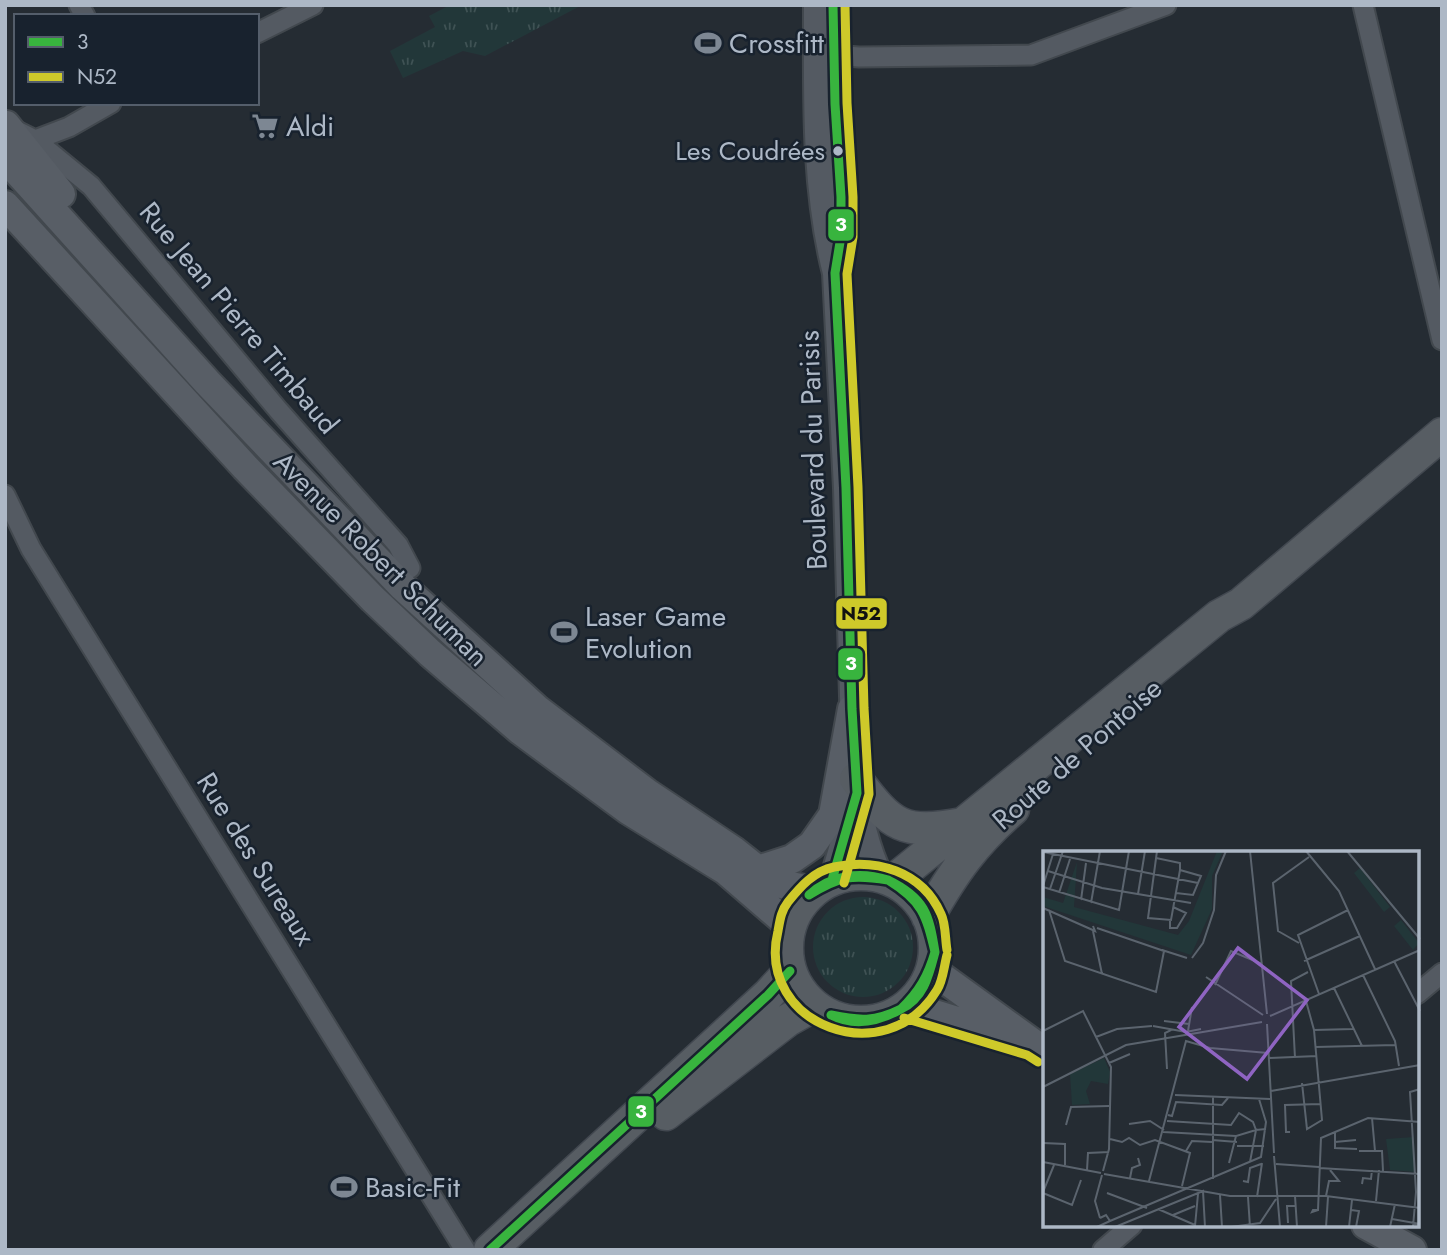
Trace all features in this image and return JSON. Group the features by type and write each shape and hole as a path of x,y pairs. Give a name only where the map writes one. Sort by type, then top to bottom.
{"main road":[{"path":"6,125 135,282 207,382"},
{"name":"Avenue Robert Schuman","path":"5,158 207,382 538,710 648,793 734,850 758,870 782,884 823,886"},
{"name":"Avenue Robert Schuman","path":"5,205 245,467 340,566 430,653 521,731 628,810 725,870 790,926"},
{"name":"Route de Pontoise","path":"887,879 964,823 1219,616 1241,604 1442,433"},
{"path":"340,566 377,586 406,578"},
{"name":"Route de Pontoise","path":"928,916 952,874 987,832 1226,624 1241,604"},
{"path":"758,870 792,859 812,845 833,815 852,709"},
{"path":"857,786 899,823 909,827 931,830 964,823"},
{"path":"865,874 887,879 913,896 928,916 934,934 932,970 923,990 908,1006 889,1017 868,1022 846,1021 813,1006 798,988 790,971 787,942 790,926 803,901 823,886 848,875 865,874"},
{"path":"932,970 1038,1047"},
{"path":"490,1250 768,995 790,971"},
{"path":"490,1250 788,1020 813,1006"},
{"path":"908,1006 1038,1047"},
{"path":"1370,1227 1412,1250"}],"street":[{"path":"259,32 313,5"},
{"name":"Boulevard du Parisis","path":"816,5 825,55"},
{"name":"Boulevard du Parisis","path":"833,5 825,55 818,148 827,243 835,273 846,488 852,709 857,786 871,853 887,879"},
{"path":"825,55 1031,55 1166,5"},
{"path":"1363,5 1442,340"},
{"path":"35,140 69,127 108,105"},
{"name":"Rue Jean Pierre Timbaud","path":"6,125 35,140 91,186 279,411 398,545 406,578"},
{"name":"Rue des Sureaux","path":"5,495 31,549 465,1250"},
{"name":"Boulevard du Parisis","path":"823,886 857,786"},
{"path":"1419,992 1442,973"},
{"path":"1103,1250 1130,1227"}],"green space":[{"path":"450,5 582,5 485,56 463,51 403,78 390,51 435,27 429,16"},
{"path":"863,897 882,901 898,912 909,928 913,947 909,966 898,982 882,993 863,997 844,993 828,982 817,966 813,947 817,928 828,912 844,901"}],"transit line":[{"name":"3","path":"832,880 857,793 835,273 841,236 841,197 835,104 833,5"},
{"name":"N52","path":"844,883 869,794 847,274 853,237 853,197 845,5"},
{"name":"N52","path":"947,950 943,918 933,899 922,887 896,871 850,865 820,872 803,885 788,902 779,923 776,964 786,992 805,1013 830,1027 858,1033 887,1029 915,1015 937,990 947,955"},
{"name":"3","path":"809,895 826,883 846,877 867,876 888,880"},
{"name":"3","path":"809,895 847,878 888,880"},
{"name":"3","path":"888,880 910,894 923,908 935,952"},
{"name":"3","path":"888,880 908,895 921,910 935,952"},
{"name":"3","path":"901,1009 922,983 935,952"},
{"name":"3","path":"901,1009 920,992 928,977 935,952"},
{"name":"3","path":"490,1250 768,995 790,971"},
{"name":"3","path":"831,1015 867,1019 901,1009"},
{"name":"3","path":"831,1015 858,1022 884,1017 901,1009"},
{"name":"N52","path":"904,1018 1027,1055 1038,1062"}],"place":[{"name":"Crossfitt","path":"708,43"},
{"name":"Aldi","path":"265,126"},
{"name":"Les Coudrées","path":"838,151"},
{"name":"Laser Game Evolution","path":"564,632"},
{"name":"Basic-Fit","path":"344,1187"}]}
